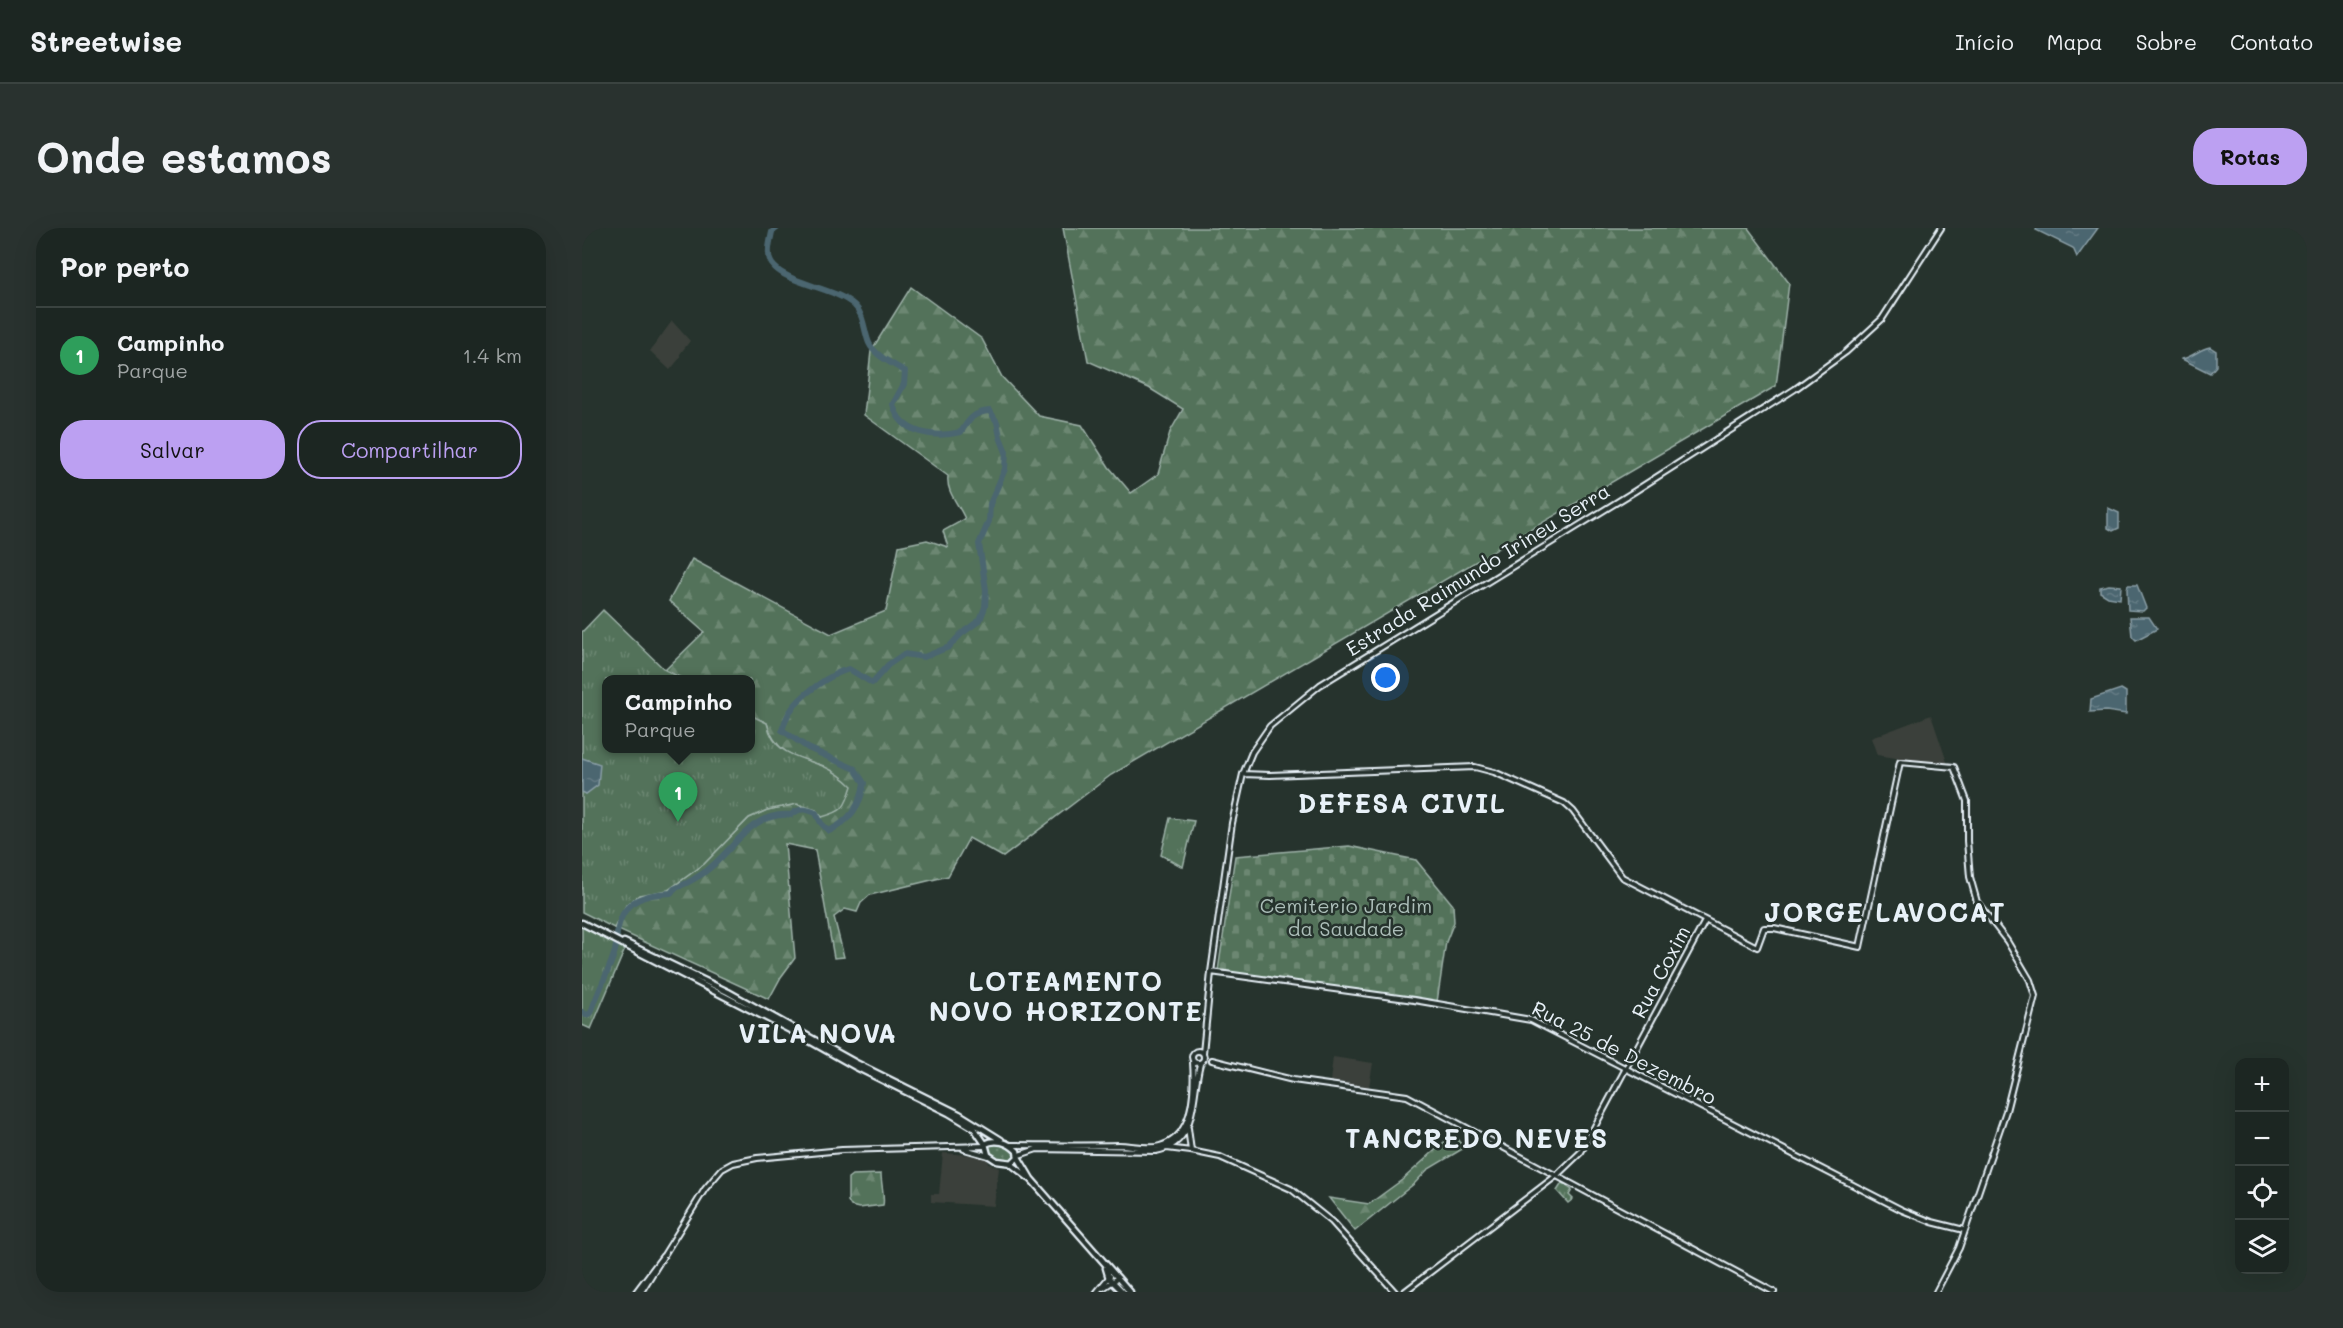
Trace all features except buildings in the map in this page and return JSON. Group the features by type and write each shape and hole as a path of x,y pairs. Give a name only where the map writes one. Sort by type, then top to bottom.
{"main road":[{"path":"582,921 974,1128 990,1157 1010,1163 1031,1179 1130,1292"},
{"path":"620,941 738,997 854,1062 959,1114 1005,1143"},
{"path":"985,1145 993,1141 1011,1145 1031,1179"},
{"path":"1010,1163 1019,1156"},
{"path":"1106,1265 1111,1280 1123,1292"}],"street":[{"name":"Estrada Raimundo Irineu Serra","path":"1203,1053 1202,1042 1232,823 1243,774 1252,752 1270,726 1320,685 1635,491 1795,388 1854,346 1889,311 1941,228"},
{"path":"1243,774 1480,768 1569,806 1622,877 1756,947 1764,928 1774,928 1860,947 1900,762 1954,767 1967,801 1970,877 1977,902 2007,941 2030,980 2035,996 2006,1111 1955,1257 1936,1292"},
{"name":"Rua Coxim","path":"1404,1292 1556,1176 1581,1152 1705,921"},
{"name":"Rua 25 de Dezembro","path":"1211,972 1516,1016 1545,1026 1902,1210 1932,1222 1965,1230"},
{"name":"Estrada Raimundo Irineu Serra","path":"1196,1051 1202,1042"},
{"path":"1011,1145 1123,1148 1156,1151 1167,1148 1177,1141 1193,1113 1200,1064 1204,1059 1203,1053 1196,1051 1191,1057 1194,1075 1188,1120 1181,1132 1171,1140 1160,1146 1123,1148 1038,1149 1019,1156"},
{"path":"1212,1060 1293,1080 1407,1096 1774,1292"},
{"path":"1193,1062 1200,1064"},
{"path":"1188,1125 1191,1151"},
{"path":"641,1292 712,1180 722,1168 733,1162 842,1150 961,1148 985,1145"},
{"path":"961,1148 990,1157"},
{"path":"1167,1148 1191,1151 1227,1161 1286,1186 1332,1222 1395,1292"},
{"path":"636,1292 664,1255"},
{"path":"1098,1291 1116,1276"}],"shaded area":[{"path":"672,321 690,341 670,370 650,351"},
{"path":"1931,715 1947,762 1945,766 1877,755 1871,738"},
{"path":"1333,1057 1373,1063 1369,1087 1330,1081"},
{"path":"943,1153 982,1156 988,1159 989,1164 999,1168 994,1206 931,1202 931,1194 939,1194"}],"green space":[{"path":"1063,228 1748,228 1789,283 1776,386 1111,775 1003,857 969,838 948,876 870,895 861,903 857,912 845,909 834,917 844,957 834,958 815,850 785,844 795,958 769,999 614,928 626,905 639,895 668,890 704,864 749,818 767,810 797,804 822,817 824,766 788,753 775,742 767,723 755,717 755,675 675,675 665,670 704,632 669,601 692,559 831,634 886,611 899,546 927,540 948,547 943,531 965,519 949,488 948,476 864,415 871,351 911,287 982,339 1002,377 1039,416 1082,425 1109,467 1131,493 1158,474 1170,432 1183,409 1149,388 1088,361"},
{"path":"603,610 665,670 675,675 602,675 602,753 755,753 755,717 767,723 776,743 782,749 829,769 852,786 843,808 822,817 816,810 797,804 767,810 749,818 704,864 668,890 639,895 626,905 614,928 582,912 582,632"},
{"path":"1170,818 1194,821 1183,867 1161,855"},
{"name":"Cemiterio Jardim da Saudade","path":"1349,846 1416,860 1453,905 1454,922 1446,942 1437,1002 1218,971 1235,856"},
{"path":"582,926 625,949 591,1029 582,1025"},
{"path":"1453,1134 1464,1148 1427,1170 1415,1183 1355,1231 1329,1198 1369,1204 1402,1180"},
{"path":"993,1143 1010,1147 1016,1157 1007,1161 992,1155 987,1145"},
{"path":"881,1174 883,1205 859,1208 851,1206 848,1201 848,1178 852,1175"},
{"path":"1562,1183 1572,1190 1569,1195 1573,1199 1568,1203 1557,1191"}],"water":[{"path":"2037,228 2098,228 2077,257 2073,248 2036,230"},
{"path":"2210,347 2216,351 2216,366 2210,373 2182,359 2203,349"},
{"path":"2108,508 2119,513 2119,528 2113,531 2108,528"},
{"path":"2128,585 2137,585 2146,608 2143,611 2128,610"},
{"path":"2121,586 2120,599 2108,597 2100,592 2100,587"},
{"path":"2130,617 2149,617 2157,629 2136,640 2132,636"},
{"path":"2121,689 2126,692 2126,714 2106,711 2090,712 2091,699"},
{"path":"582,758 600,764 598,785 586,794 582,792"}],"waterway":[{"path":"582,1012 586,1015 591,1013 610,967 621,918 631,904 645,897 671,893 674,889 698,877 755,824 766,819 806,810 816,813 821,823 829,831 853,812 864,783 855,769 808,748 782,730 789,713 800,699 833,675 849,669 872,683 888,665 904,654 924,657 949,647 961,634 980,620 985,607 986,590 979,544 989,521 990,504 1005,469 1006,452 997,422 990,411 984,412 972,417 961,432 940,435 920,432 903,422 893,404 904,384 905,371 875,352 867,338 860,313 854,305 835,294 788,276 772,264 769,257 770,244 772,232 777,228"}],"place":[{"name":"Campinho","path":"678,822"}],"district":[{"name":"DEFESA CIVIL","path":"1402,804"},
{"name":"JORGE LAVOCAT","path":"1885,913"},
{"name":"LOTEAMENTO NOVO HORIZONTE","path":"1066,997"},
{"name":"VILA NOVA","path":"818,1034"},
{"name":"TANCREDO NEVES","path":"1477,1139"}]}
